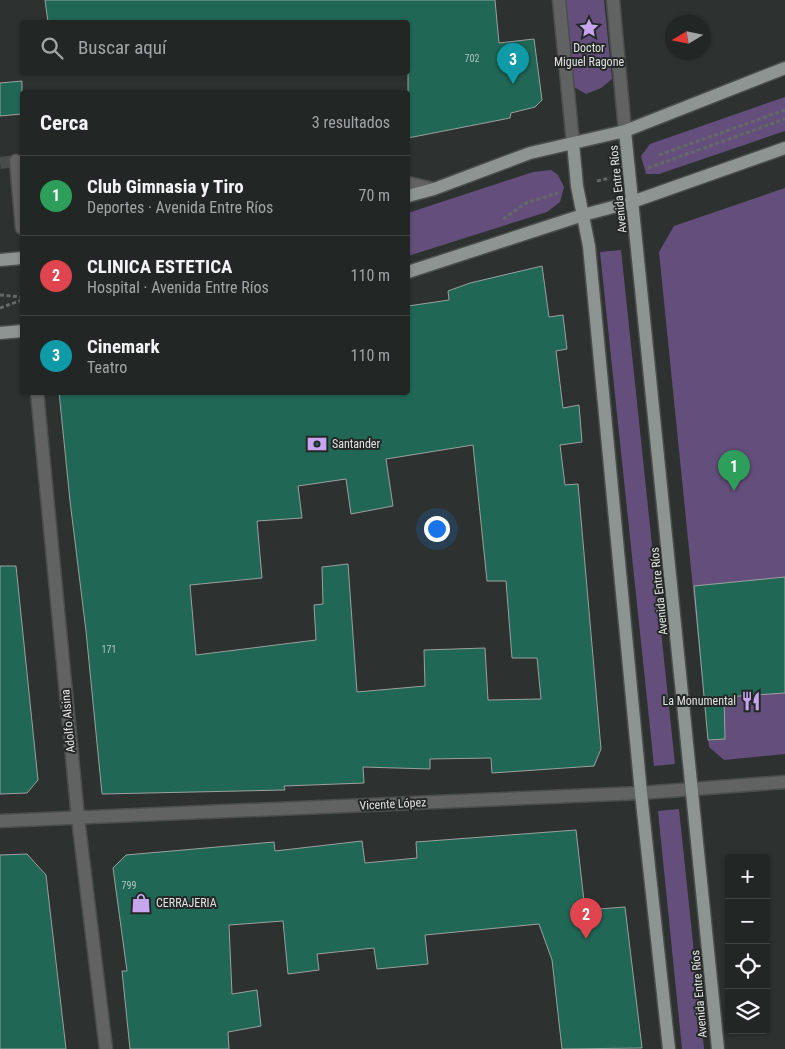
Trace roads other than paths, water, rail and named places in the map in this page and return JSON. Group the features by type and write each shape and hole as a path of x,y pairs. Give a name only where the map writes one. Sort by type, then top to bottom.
{"main road":[{"path":"410,195 434,189 530,153 625,131 785,68"},
{"name":"Avenida Entre Ríos","path":"625,131 694,790 718,1049"},
{"path":"572,142 590,256 641,793 669,1049"},
{"path":"410,271 583,215 632,202 785,148"},
{"path":"0,260 20,258"},
{"path":"0,333 20,331"}],"street":[{"path":"559,0 572,142"},
{"path":"613,0 625,131"},
{"path":"16,161 20,180"},
{"path":"410,183 434,189"},
{"name":"Adolfo Alsina","path":"37,395 78,818 106,1049"},
{"name":"Vicente López","path":"0,821 641,793 785,782"}],"tunnel":[{"path":"0,163 16,161"}],"place":[{"name":"Doctor Miguel Ragone","path":"589,28"},
{"name":"Cinemark","path":"513,84"},
{"name":"Santander","path":"317,444"},
{"name":"Club Gimnasia y Tiro","path":"734,491"},
{"name":"La Monumental","path":"751,701"},
{"name":"CERRAJERIA","path":"141,903"},
{"name":"CLINICA ESTETICA","path":"586,939"}]}
